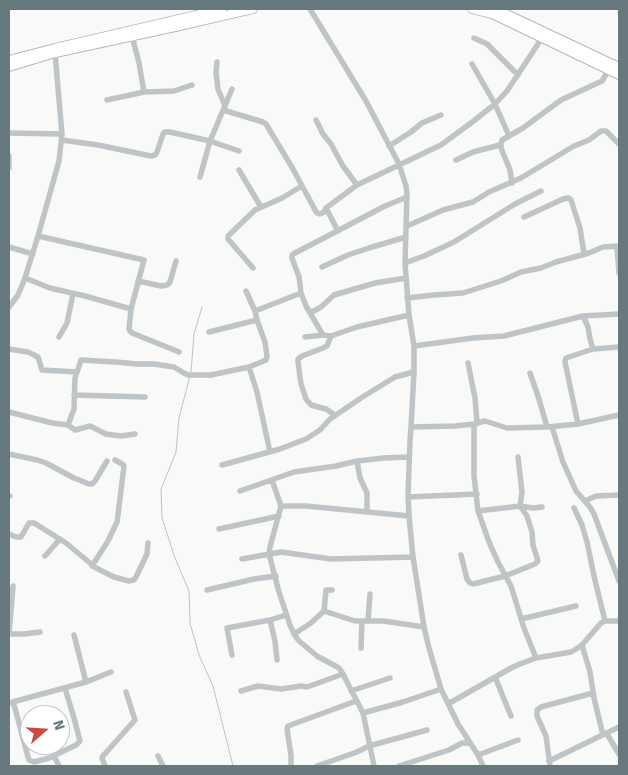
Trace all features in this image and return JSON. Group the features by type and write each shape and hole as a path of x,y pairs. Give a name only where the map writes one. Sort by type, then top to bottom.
{"main road":[{"path":"9,60 222,9"},
{"path":"9,67 55,53 253,9"},
{"path":"472,9 492,14 619,75"},
{"path":"496,9 619,67"}],"street":[{"path":"310,9 366,101 399,164 406,186 407,226 405,263 407,298 414,346 408,497 413,557 424,626 441,689 458,724 484,766"},
{"path":"132,36 144,92"},
{"path":"474,38 493,48 518,75"},
{"path":"224,108 266,124 317,213 320,214 357,185 441,145 495,104 507,91 542,38"},
{"path":"9,307 18,295 25,278 59,161 62,137 55,53"},
{"path":"217,62 216,80 224,108"},
{"path":"472,64 495,104 509,136"},
{"path":"456,160 473,152 500,144 502,140 561,100 602,81 608,71"},
{"path":"107,100 144,92 168,92 192,85"},
{"path":"200,177 210,141 232,89"},
{"path":"389,146 422,123 441,115"},
{"path":"316,120 343,166 357,185"},
{"path":"407,226 443,210 469,203 512,182 574,146 589,140 603,130 619,144"},
{"path":"9,134 62,137 151,156 157,152 163,134 170,132 210,141 239,151"},
{"path":"500,144 510,170 512,182"},
{"path":"9,156 9,168"},
{"path":"239,170 260,207"},
{"path":"253,268 228,239 230,234 255,210 282,198 302,186"},
{"path":"405,263 454,242 515,204 541,191"},
{"path":"323,335 301,293 299,277 292,255 385,206 407,197"},
{"path":"524,217 563,198 568,198 571,200 580,228 584,254"},
{"path":"326,208 338,231"},
{"path":"38,236 144,260 131,309 129,329 132,333 179,352"},
{"path":"322,267 348,255 406,238"},
{"path":"9,247 33,254"},
{"path":"407,298 434,294 463,293 521,272 590,253 602,247 618,247 619,273"},
{"path":"138,281 167,286 176,261"},
{"path":"25,278 50,288 131,309"},
{"path":"310,313 321,307 334,295 375,283 406,278"},
{"path":"68,425 74,409 74,383 80,362 83,360 154,364 174,367 188,375 211,375 249,367 266,360 265,342 246,290"},
{"path":"255,311 301,293"},
{"path":"59,337 67,323 73,294"},
{"path":"414,346 512,335 583,316 619,314"},
{"path":"304,337 331,336 357,327 409,315"},
{"path":"583,316 593,349"},
{"path":"208,332 257,320"},
{"path":"331,336 327,346 302,356 298,359 298,362 301,384 310,405 326,408 335,415"},
{"path":"578,424 565,362 566,358 593,349 619,347"},
{"path":"9,350 28,352 38,357 42,370 77,372"},
{"path":"468,363 475,398 474,476 478,511 489,542 512,586 521,619 536,658"},
{"path":"249,367 261,407 270,452"},
{"path":"222,465 270,452 313,436 335,415 387,382 395,377 414,372"},
{"path":"530,373 570,478 576,491 594,514 619,581"},
{"path":"74,395 145,396"},
{"path":"9,412 68,425 75,430 90,426 106,434 121,436 135,434"},
{"path":"411,427 455,426 486,420 508,428 549,427 578,424 619,415"},
{"path":"9,454 46,463 89,484 95,481 108,461"},
{"path":"240,491 294,472 357,461 409,457"},
{"path":"461,555 467,578 473,584 506,576 538,561 532,532 520,506 522,492 518,457"},
{"path":"92,566 108,541 117,522 124,466 115,460"},
{"path":"357,461 360,478 367,493 367,512"},
{"path":"272,480 281,506 280,516 270,547 270,554 286,614 299,642 317,656 339,668 343,674 363,712 374,766"},
{"path":"408,497 477,494"},
{"path":"585,501 596,496 619,495"},
{"path":"281,506 306,506 409,516"},
{"path":"478,511 520,506 542,507"},
{"path":"574,508 582,525 605,621"},
{"path":"219,529 280,516"},
{"path":"9,534 16,537 21,536 29,523 34,522 60,539 92,566 114,577 132,581 136,578 145,559 148,543"},
{"path":"45,556 60,539"},
{"path":"242,559 281,552 331,559 413,557"},
{"path":"207,590 276,576"},
{"path":"13,586 9,634 40,632"},
{"path":"294,634 324,611 326,590 332,590"},
{"path":"361,648 370,594"},
{"path":"521,619 576,606"},
{"path":"324,611 350,619 424,626"},
{"path":"232,655 227,628 270,620 286,614"},
{"path":"270,620 277,660"},
{"path":"448,704 511,668 536,658 571,652 582,645 598,625 605,621 619,621"},
{"path":"74,635 86,682"},
{"path":"582,645 605,735 619,754"},
{"path":"65,688 80,741 54,756 37,762 29,760 15,708 11,703 86,682 112,672"},
{"path":"241,691 258,686 281,688 308,687 343,674"},
{"path":"495,677 510,716"},
{"path":"351,691 390,678"},
{"path":"363,712 403,702 441,689"},
{"path":"105,766 103,756 135,720 126,692"},
{"path":"593,693 541,707 537,710 537,716 546,736 549,763 619,727"},
{"path":"291,766 288,726 356,701"},
{"path":"317,766 358,752 369,746 427,730"},
{"path":"478,755 518,740"},
{"path":"399,766 449,750 462,743 470,743"},
{"path":"54,756 59,766"},
{"path":"158,756 164,766"}],"waterway":[{"path":"191,372 194,334 202,307"},
{"path":"190,376 179,418 176,452 161,489 162,518 175,558 189,591 190,623 199,655 213,686 233,766"}]}
